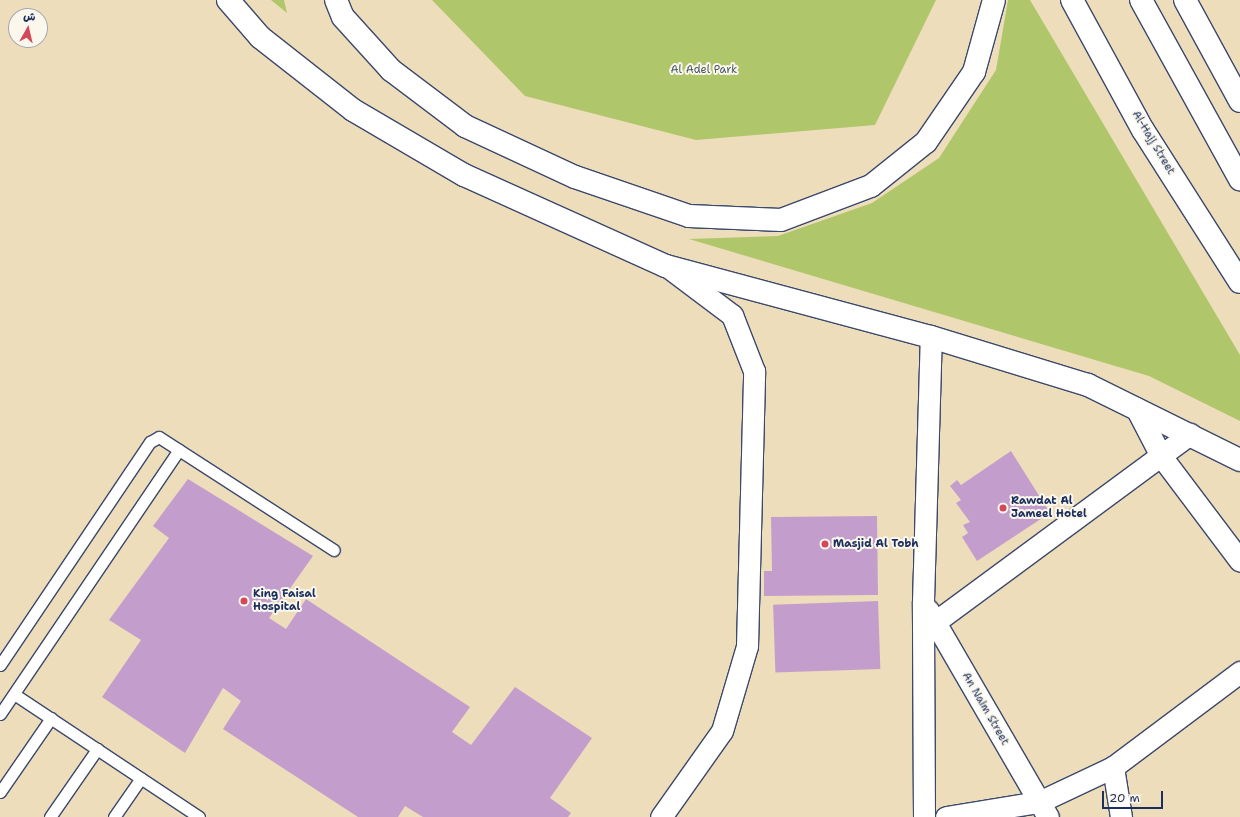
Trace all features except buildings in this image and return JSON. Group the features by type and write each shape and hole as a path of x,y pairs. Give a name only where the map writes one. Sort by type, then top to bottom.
{"main road":[{"path":"228,0 260,36 353,110 464,175 666,266 931,337 1088,385 1240,460"},
{"path":"336,0 343,17 391,70 465,126 575,177 689,216 781,220 871,186 926,142 974,72 994,0"},
{"name":"Al-Hajj Street","path":"1072,0 1143,130 1240,282"},
{"path":"1141,0 1240,179"},
{"path":"1185,0 1240,101"}],"street":[{"path":"660,817 722,731 747,646 754,371 732,315 666,266"},
{"path":"924,817 923,601 931,337"},
{"path":"1136,408 1161,456 1240,561"},
{"path":"935,622 1190,434"},
{"name":"An Naim Street","path":"923,601 1044,809"},
{"path":"946,817 1044,809 1113,767 1240,672"},
{"path":"1113,767 1121,817"}],"lane":[{"path":"0,665 150,442 159,437 334,550"},
{"path":"0,714 179,450"},
{"path":"14,694 140,778 182,812 199,817"},
{"path":"0,792 51,718"},
{"path":"50,817 97,749"},
{"path":"114,817 140,778"}],"green space":[{"path":"271,0 284,0 287,13"},
{"name":"Al Adel Park","path":"432,0 936,0 875,125 696,140 525,96"},
{"path":"1008,0 1030,0 1240,355 1240,421 1149,376 689,239 778,236 872,203 939,158 996,70"}],"place":[{"name":"Rawdat Al Jameel Hotel","path":"1003,508"},
{"name":"Masjid Al Tobh","path":"825,544"},
{"name":"King Faisal Hospital","path":"244,601"}]}
